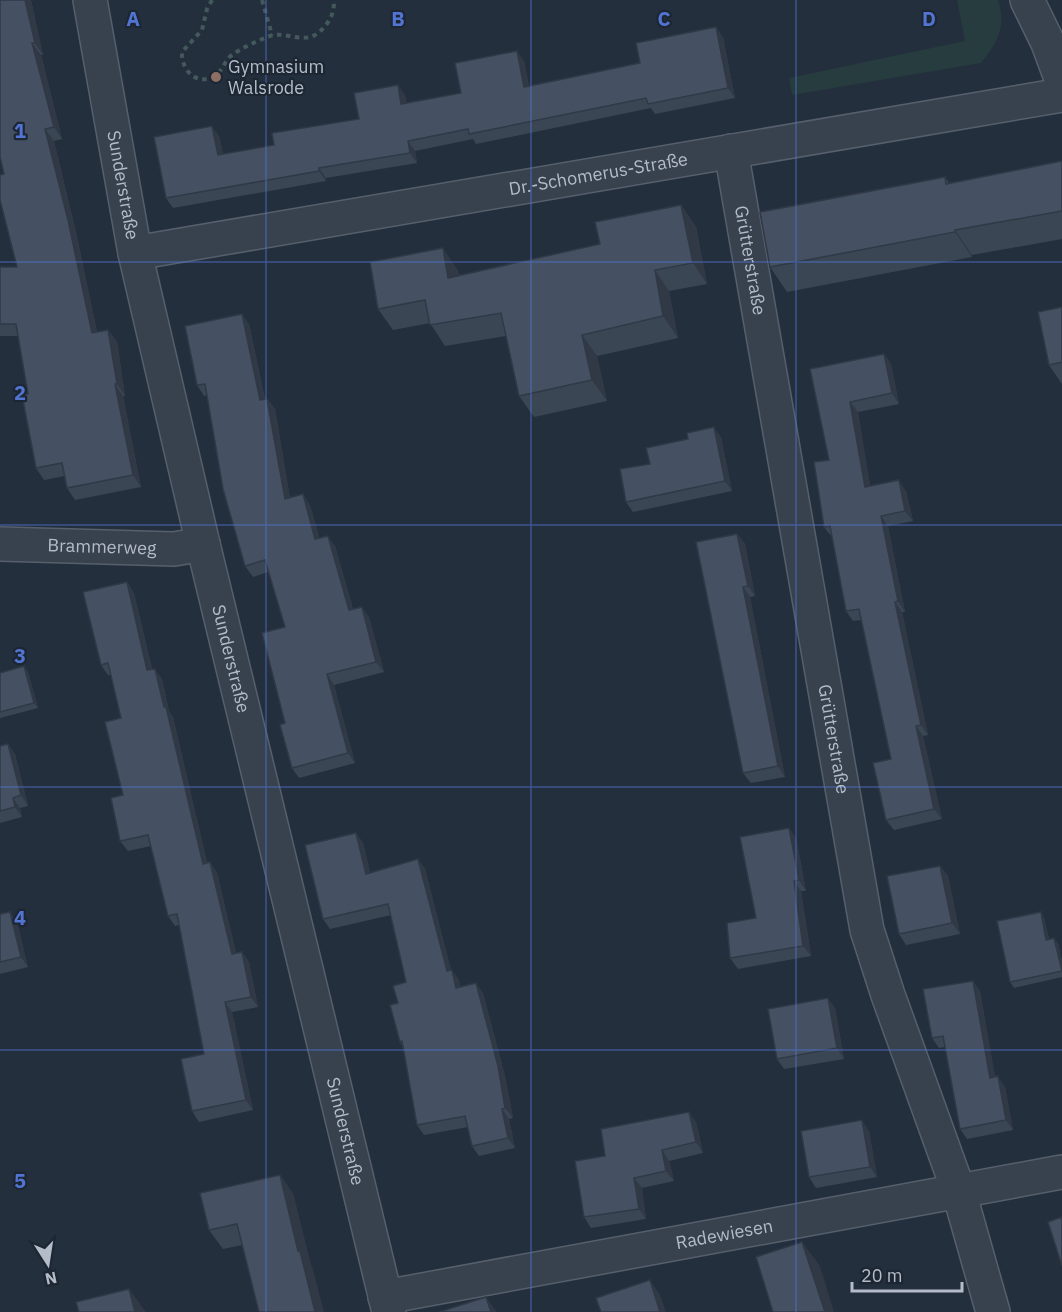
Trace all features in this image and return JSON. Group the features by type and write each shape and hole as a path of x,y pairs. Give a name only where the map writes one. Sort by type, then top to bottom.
{"street":[{"name":"Sunderstraße","path":"90,0 135,253 387,1304"},
{"path":"1026,0 1048,43 1062,81"},
{"name":"Dr.-Schomerus-Straße","path":"135,253 1062,95"},
{"name":"Grütterstraße","path":"731,151 867,930 959,1192 993,1312"},
{"name":"Brammerweg","path":"0,544 174,549 203,544"},
{"name":"Radewiesen","path":"387,1304 1062,1172"}],"path":[{"path":"213,0 207,9 202,30 182,52 184,68 191,76 202,79 220,71 230,56 272,35 285,35 298,39 313,36 326,26 334,4 333,0"},
{"path":"262,0 272,35"}],"green space":[{"path":"957,0 998,0 1001,10 1001,27 992,49 981,63 792,95 789,78 965,41"}],"building":[{"path":"0,0 25,0 35,43 32,43 54,127 45,129 68,220 92,333 108,330 117,384 115,384 133,475 67,488 62,463 36,468 22,395 28,394 16,324 0,324 0,267 17,267 0,200 0,175 4,174 0,157"},
{"path":"716,27 728,88 648,104 646,98 469,134 468,129 408,141 410,153 166,198 154,137 212,126 218,155 274,145 272,133 359,119 354,93 398,85 401,104 461,93 455,63 517,51 524,87 640,63 636,43"},
{"path":"1062,161 1062,211 770,267 760,212 945,177 946,184"},
{"path":"681,205 693,263 655,270 663,316 582,335 592,380 519,396 501,313 430,325 425,300 378,309 370,262 443,248 448,278 600,244 595,222"},
{"path":"1062,307 1062,362 1049,365 1038,312"},
{"path":"242,314 260,400 267,399 285,499 303,494 315,539 328,536 349,610 362,607 376,662 327,674 348,753 292,768 280,725 285,723 262,633 285,627 265,560 245,566 223,489 205,384 197,385 185,326"},
{"path":"884,354 892,393 850,402 865,487 899,480 905,511 881,516 898,601 895,602 921,725 916,726 934,809 886,820 873,763 891,759 859,609 846,611 830,526 824,527 814,462 829,460 810,369"},
{"path":"714,427 725,481 626,502 620,469 650,464 646,448 688,439 687,433"},
{"path":"737,534 748,586 743,587 778,766 743,773 696,542"},
{"path":"127,582 147,670 155,669 164,707 166,707 203,864 210,862 232,954 242,952 251,997 225,1002 246,1100 192,1111 181,1059 204,1054 177,914 168,916 148,835 120,841 111,798 123,795 105,722 121,718 108,663 101,665 83,592"},
{"path":"24,666 34,703 0,712 0,673"},
{"path":"8,744 21,795 13,798 15,807 0,811 0,746"},
{"path":"789,828 799,880 794,881 803,946 730,958 727,923 756,918 740,837"},
{"path":"356,833 366,874 418,859 447,971 452,970 456,988 476,983 498,1066 505,1108 502,1109 508,1138 472,1146 465,1116 417,1125 402,1041 400,1042 390,1005 398,1003 393,986 406,982 388,904 323,919 305,845"},
{"path":"940,866 952,923 899,934 887,876"},
{"path":"10,912 21,957 0,962 0,914"},
{"path":"1041,912 1046,940 1054,938 1062,971 1010,982 997,921"},
{"path":"973,981 990,1078 998,1076 1006,1120 960,1129 943,1036 932,1038 923,989"},
{"path":"828,998 837,1048 777,1059 768,1009"},
{"path":"689,1112 696,1142 662,1150 666,1171 634,1178 639,1209 584,1217 575,1161 605,1156 601,1129"},
{"path":"862,1120 870,1167 809,1177 801,1131"},
{"path":"280,1175 315,1312 259,1312 237,1224 209,1230 200,1193"},
{"path":"1062,1217 1062,1266 1048,1222"},
{"path":"802,1242 825,1312 773,1312 756,1257"},
{"path":"650,1280 660,1312 601,1312 596,1298"},
{"path":"129,1289 135,1312 79,1312 76,1302"},
{"path":"486,1297 491,1312 439,1312"}],"place":[{"name":"Gymnasium Walsrode","path":"216,77"}]}
